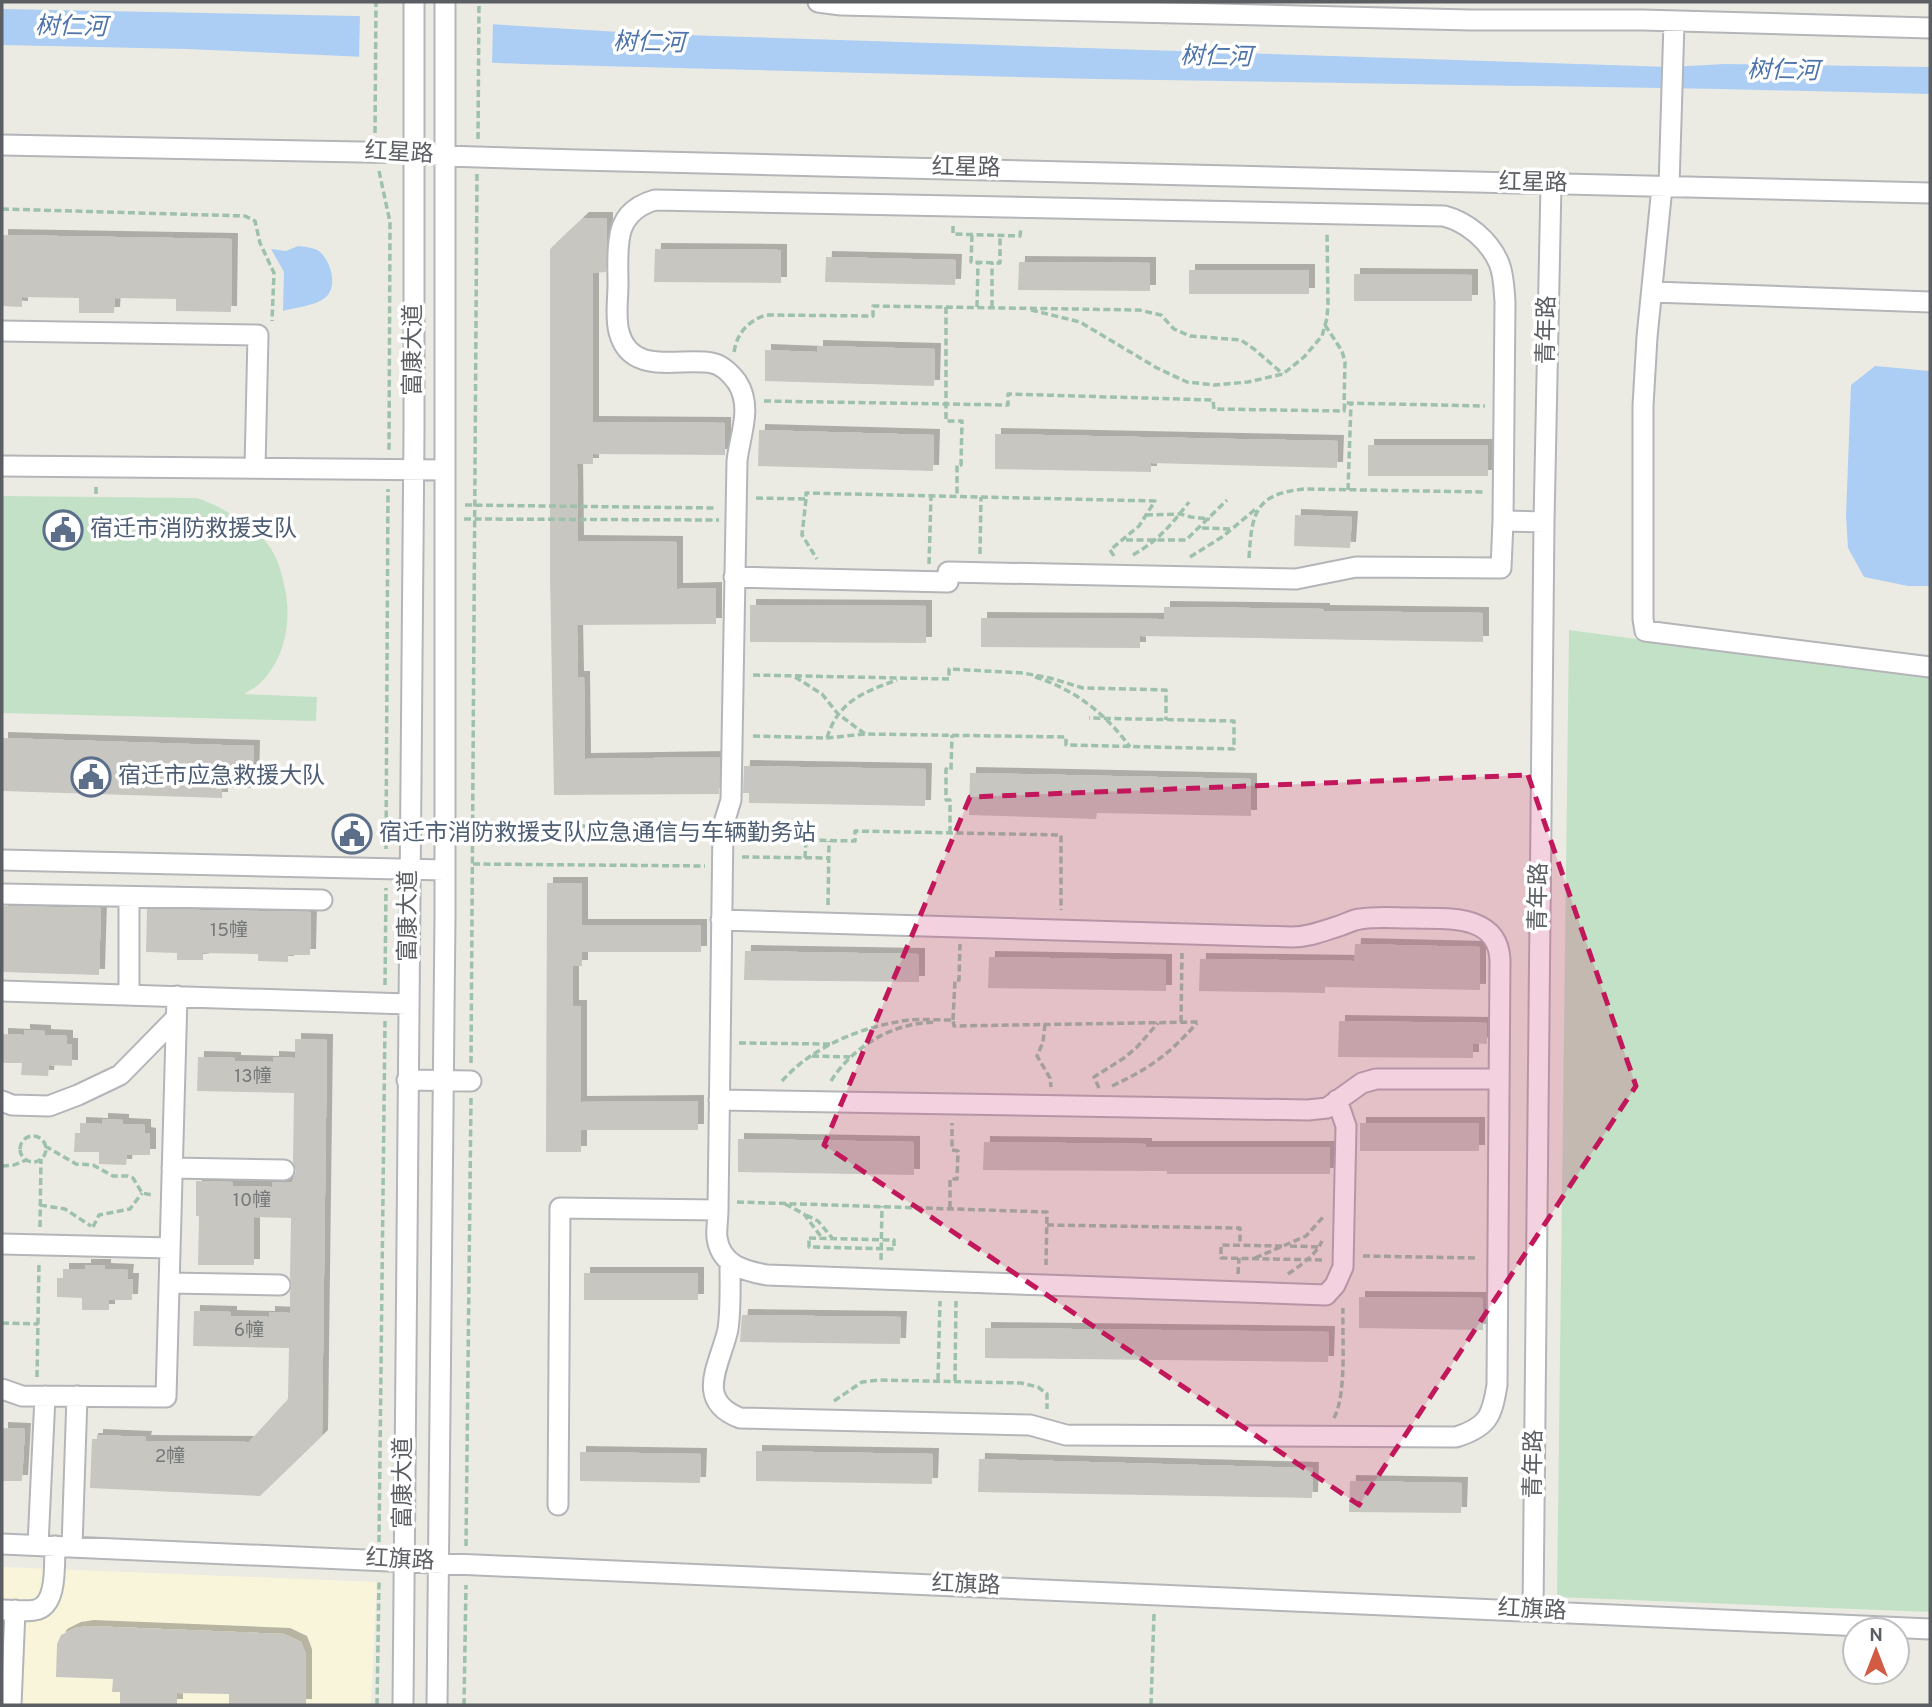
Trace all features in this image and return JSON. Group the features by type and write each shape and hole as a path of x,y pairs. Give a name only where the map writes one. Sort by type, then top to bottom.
{"street":[{"name":"富康大道","path":"403,1705 414,2"},
{"name":"富康大道","path":"437,1705 444,870 445,2"},
{"path":"818,2 841,5 1471,20 1642,20 1930,28"},
{"path":"1674,22 1666,187 1647,337 1643,406 1645,631 1930,667"},
{"name":"红星路","path":"2,145 414,153 478,157 1930,193"},
{"name":"青年路","path":"1533,1611 1544,522 1551,184"},
{"path":"734,577 948,582 948,572 1296,579 1356,567 1501,568 1505,302 1499,262 1483,239 1463,223 1444,216 668,200 643,204 630,213 621,228 617,321 625,346 634,356 650,362 713,363 727,370 743,394 744,401 745,423 737,460 734,577 731,800 723,826 721,920 717,1238 722,1253 730,1263 745,1271 767,1275 1326,1295 1335,1286 1343,1267 1346,1126 1337,1100"},
{"path":"1653,292 1930,302"},
{"path":"2,331 258,335 255,468"},
{"path":"2,466 444,470"},
{"path":"1503,521 1544,522"},
{"path":"2,860 444,870"},
{"path":"2,894 323,900"},
{"path":"129,897 129,995"},
{"path":"721,920 1305,937 1356,919 1372,917 1464,920 1479,926 1492,936 1499,947 1497,1385 1494,1408 1487,1421 1456,1437 1066,1435 1030,1425 740,1418 726,1413 718,1404 713,1379 728,1329 730,1263"},
{"path":"2,991 408,1004"},
{"path":"2,1390 22,1396 166,1397 177,996"},
{"path":"2,1101 12,1105 49,1106 120,1075 176,1018"},
{"path":"719,1100 1308,1110 1327,1108 1362,1083 1376,1079 1498,1079"},
{"path":"407,1080 471,1081"},
{"path":"172,1168 284,1170"},
{"path":"558,1505 560,1208 718,1206"},
{"path":"2,1244 39,1245 92,1237 170,1248"},
{"path":"169,1283 280,1285"},
{"path":"11,1705 8,1610 37,1610 44,1606 50,1598 54,1582 55,1546 41,1396"},
{"path":"55,1546 78,1396"},
{"name":"红旗路","path":"2,1544 1930,1629"}],"path":[{"path":"464,1705 479,2"},
{"path":"2,209 245,216 255,221 260,243 274,273 272,330 258,335"},
{"path":"1023,308 1080,321 1157,368 1187,382 1214,385 1248,382 1283,374 1304,357 1322,336 1325,325 1328,303 1326,214"},
{"path":"972,235 971,262 1000,263 1000,235"},
{"path":"977,307 978,262"},
{"path":"992,262 992,307"},
{"path":"731,375 735,346 752,320 766,316 873,316 873,306 1139,310 1161,316 1174,329 1190,336 1241,341 1283,374"},
{"path":"946,307 946,421 962,421 961,465 957,465 957,497"},
{"path":"1325,325 1342,351 1345,362 1344,411"},
{"path":"744,401 1008,405 1008,394 1213,400 1214,410 1344,411"},
{"path":"1344,411 1345,403 1504,406"},
{"path":"1349,490 1351,403"},
{"path":"1182,560 1201,551 1275,495 1290,491 1503,492"},
{"path":"825,579 820,563 802,535 806,493 1154,501 1139,526 1110,550 1117,561"},
{"path":"929,581 931,496"},
{"path":"980,573 981,497"},
{"path":"444,513 475,519 736,509 806,499"},
{"path":"1124,540 1186,540 1227,500"},
{"path":"1129,556 1156,540 1189,502"},
{"path":"444,513 475,505 736,509"},
{"path":"1248,578 1251,529 1260,505"},
{"path":"1146,515 1180,514 1210,519"},
{"path":"1200,528 1232,529"},
{"path":"745,675 949,679 949,669 1023,673 1083,688 1166,690 1166,720"},
{"path":"1023,673 1048,681 1094,708 1130,747"},
{"path":"793,676 822,694 838,714 865,734"},
{"path":"827,738 838,714 856,697 902,678"},
{"path":"732,736 827,738 865,734 1066,737 1066,745 1234,749 1234,721 1089,719"},
{"path":"950,833 946,769 951,769 952,735"},
{"path":"473,826 723,826"},
{"path":"805,858 806,840 855,841 855,831 1062,835 1062,930"},
{"path":"828,923 829,841"},
{"path":"473,864 829,858"},
{"path":"961,927 959,980 955,980 954,1026 1198,1022 1157,1062 1140,1073 1091,1092"},
{"path":"1181,1023 1183,933"},
{"path":"765,1100 785,1077 810,1056 831,1044 890,1024 911,1020 953,1020"},
{"path":"819,1101 836,1073 867,1044 888,1032 908,1026 953,1020"},
{"path":"1100,1090 1094,1077 1124,1058 1158,1023"},
{"path":"1045,1024 1043,1042 1037,1056 1050,1078 1051,1106"},
{"path":"720,1042 831,1044"},
{"path":"810,1056 852,1057"},
{"path":"950,1209 950,1179 957,1179 958,1151 951,1150 953,1104"},
{"path":"41,1159 33,1162 22,1157 20,1148 24,1139 36,1136 45,1146 76,1164 93,1166 113,1176 133,1178 142,1193 172,1194"},
{"path":"41,1396 39,1245 41,1159 45,1146"},
{"path":"2,1166 9,1167 26,1160"},
{"path":"92,1237 99,1215 130,1209 142,1193"},
{"path":"718,1206 783,1203 1047,1212 1045,1285"},
{"path":"783,1203 818,1221 833,1239"},
{"path":"40,1205 74,1213 92,1237"},
{"path":"880,1279 882,1206"},
{"path":"1255,1258 1306,1237 1326,1213"},
{"path":"804,1214 823,1238"},
{"path":"1046,1225 1240,1228 1240,1245"},
{"path":"809,1238 881,1240 894,1240 894,1249 809,1247 809,1238"},
{"path":"1288,1274 1320,1247 1324,1238"},
{"path":"1343,1255 1320,1247 1221,1245 1221,1258 1308,1259 1343,1255 1498,1258"},
{"path":"938,1381 948,1281"},
{"path":"948,1281 955,1381"},
{"path":"1320,1436 1336,1416 1339,1400 1343,1304"},
{"path":"2,1323 38,1324"},
{"path":"811,1420 862,1381 1021,1383 1038,1387 1047,1394 1048,1406 1039,1427"},
{"path":"1151,1705 1154,1594"}],"highlighted area":[{"path":"1528,775 1636,1086 1359,1505 824,1145 970,797"}],"shaded area":[{"path":"2,1567 377,1582 371,1705 2,1705"}],"green space":[{"path":"2,496 197,498 232,515 262,538 272,550 282,575 287,608 285,636 276,663 258,685 244,694 317,697 316,721 2,713"},
{"path":"1569,630 1930,678 1930,1612 1557,1597"}],"water":[{"name":"树仁河","path":"2,9 357,16 653,34 1671,67 1724,64 1930,67 1930,94 1095,79 524,64 187,49 2,45"},
{"path":"298,246 314,249 323,255 332,274 332,287 322,300 283,311 284,272 271,249 286,251"},
{"path":"1875,366 1930,371 1930,586 1908,586 1864,577 1848,548 1846,516 1851,385"}],"pier":[{"path":"360,13 493,21 492,66 359,60"}],"building":[{"path":"583,218 607,218 606,272 593,273 593,422 725,423 725,455 593,454 593,464 577,464 578,541 677,542 677,589 716,588 716,624 577,625 578,677 584,677 585,759 720,757 719,794 554,795 550,575 550,249"},
{"path":"2,235 232,239 231,312 176,311 176,299 115,298 114,313 79,313 79,298 22,297 22,307 2,306"},
{"path":"655,249 781,250 781,283 654,282"},
{"path":"826,257 956,260 955,285 825,282"},
{"path":"1019,262 1150,263 1150,291 1018,290"},
{"path":"1189,270 1309,270 1309,294 1189,294"},
{"path":"1354,274 1472,275 1472,301 1354,301"},
{"path":"817,346 935,349 934,386 765,381 765,350 817,352"},
{"path":"759,430 934,435 933,471 758,466"},
{"path":"995,434 1338,441 1337,468 1151,463 1151,472 995,469"},
{"path":"1368,445 1488,445 1488,476 1368,476"},
{"path":"1295,515 1352,517 1350,548 1294,546"},
{"path":"750,605 926,606 926,643 750,642"},
{"path":"1164,607 1483,613 1483,642 1140,636 1140,648 981,647 981,618 1164,619"},
{"path":"2,738 254,746 253,788 222,787 222,798 2,791"},
{"path":"744,766 926,769 925,806 749,803 749,793 743,793"},
{"path":"970,773 1251,779 1251,816 1097,813 1096,819 969,815"},
{"path":"547,883 582,883 582,925 701,925 701,952 582,952 582,966 573,966 573,1006 581,1006 581,1102 698,1101 698,1130 581,1130 581,1152 546,1152"},
{"path":"2,906 101,908 99,975 2,972"},
{"path":"147,909 311,912 310,955 288,955 288,962 258,961 258,954 203,953 203,960 177,960 177,953 146,952"},
{"path":"1355,944 1480,947 1480,990 1325,987 1325,993 1199,991 1200,959 1354,961"},
{"path":"745,951 919,954 919,982 744,980"},
{"path":"989,957 1166,960 1166,991 988,988"},
{"path":"1339,1021 1487,1023 1487,1044 1473,1043 1473,1058 1338,1057"},
{"path":"24,1030 67,1036 67,1044 72,1044 72,1066 49,1065 48,1076 21,1075 22,1063 2,1063 2,1034 24,1035"},
{"path":"295,1039 327,1040 322,1436 260,1496 90,1488 92,1439 97,1439 97,1435 146,1437 145,1441 249,1442 288,1399 289,1348 193,1346 194,1311 269,1317 269,1312 290,1313 291,1218 254,1217 254,1265 198,1265 199,1216 196,1216 196,1181 272,1187 272,1182 292,1182 296,1171 293,1162 294,1093 197,1091 198,1057 273,1062 273,1057 295,1058"},
{"path":"102,1119 145,1125 145,1133 150,1134 150,1155 127,1155 126,1165 99,1164 99,1152 74,1152 75,1133 80,1133 80,1123 102,1124"},
{"path":"1360,1123 1479,1123 1479,1151 1360,1151"},
{"path":"738,1139 914,1142 914,1175 738,1172"},
{"path":"984,1142 1146,1144 1146,1147 1330,1147 1330,1174 983,1170"},
{"path":"85,1265 105,1265 105,1269 128,1270 127,1279 133,1279 132,1300 109,1300 109,1310 82,1310 82,1298 57,1297 57,1278 63,1278 63,1269 85,1269"},
{"path":"584,1273 698,1273 698,1300 584,1300"},
{"path":"1359,1297 1483,1298 1483,1330 1359,1328"},
{"path":"742,1315 901,1317 900,1344 740,1342"},
{"path":"985,1328 1329,1332 1328,1362 985,1358"},
{"path":"2,1428 25,1429 22,1481 2,1481"},
{"path":"756,1451 933,1454 932,1484 756,1481"},
{"path":"580,1452 701,1454 700,1483 580,1481"},
{"path":"979,1459 1313,1468 1312,1498 978,1492"},
{"path":"1350,1481 1462,1483 1461,1513 1349,1512"},
{"path":"88,1626 284,1634 301,1642 306,1655 306,1705 229,1705 229,1694 177,1693 177,1705 120,1705 120,1692 112,1692 113,1679 56,1677 57,1644 61,1635 75,1628"}],"place":[{"name":"宿迁市消防救援支队","path":"63,530"},
{"name":"宿迁市应急救援大队","path":"91,777"},
{"name":"宿迁市消防救援支队应急通信与车辆勤务站","path":"352,834"}]}
